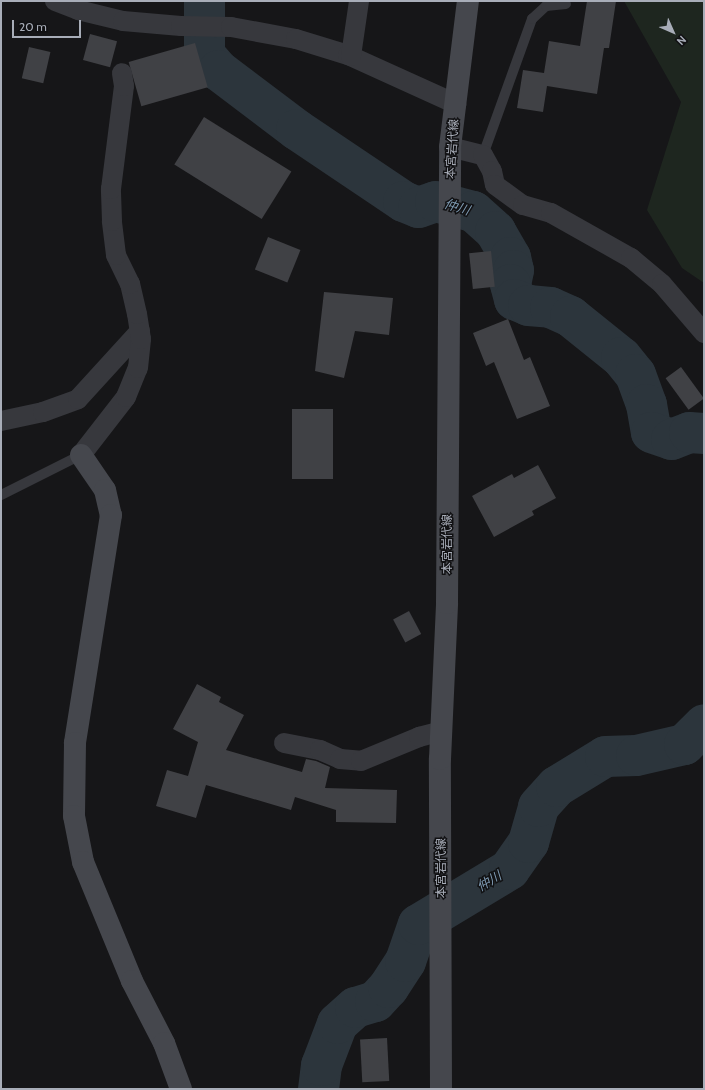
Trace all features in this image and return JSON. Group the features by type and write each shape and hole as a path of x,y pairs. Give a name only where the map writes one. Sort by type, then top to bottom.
{"main road":[{"name":"本宮岩代線","path":"441,1089 442,731 447,603 450,147 468,1"},
{"path":"80,455 105,490 111,515 74,743 74,816 83,862 132,981 164,1043 181,1089"}],"street":[{"path":"56,1 78,10 123,21 256,30 351,56 456,104"},
{"path":"351,56 359,1"},
{"path":"80,455 126,397 138,368 140,331 130,284 116,254 112,221 111,190 124,86 122,73"},
{"path":"450,147 483,155 492,171 496,185 523,205 551,213 577,226 631,258 662,284 704,332"},
{"path":"1,421 43,412 78,398 140,331"},
{"path":"284,743 320,750 340,759 361,761 418,737 442,731"}],"lane":[{"path":"483,155 532,19 546,6 566,4"},
{"path":"1,495 80,455"}],"shaded area":[{"path":"624,1 704,1 704,283 682,268 647,210 681,102"}],"building":[{"path":"587,1 616,1 609,48 604,48 597,94 547,86 543,112 517,108 523,70 544,73 549,41 580,46"},
{"path":"90,34 117,41 110,67 83,60"},
{"path":"195,43 208,87 141,106 129,62"},
{"path":"29,47 50,52 43,83 22,78"},
{"path":"204,117 291,172 262,219 174,164"},
{"path":"268,237 300,250 287,283 255,269"},
{"path":"491,251 495,287 473,289 469,253"},
{"path":"324,292 393,298 389,335 355,331 344,378 315,371"},
{"path":"508,319 524,360 530,357 550,406 517,419 494,362 486,366 473,333"},
{"path":"681,367 704,399 689,410 666,378"},
{"path":"292,409 333,409 333,479 292,479"},
{"path":"538,465 556,498 532,511 534,515 494,537 472,496 512,474 514,478"},
{"path":"409,611 421,634 405,642 393,619"},
{"path":"197,684 221,697 219,702 244,715 226,750 302,772 306,759 316,761 330,767 325,788 397,790 396,823 336,822 336,810 295,797 291,810 206,785 196,818 156,806 167,770 188,776 198,742 173,729"},
{"path":"387,1038 389,1081 362,1082 360,1039"}],"waterway":[{"name":"仲川","path":"204,1 204,54 218,70 296,129 403,201 418,207 435,201 473,211 495,231 510,257 513,270 510,284 514,299 528,305 550,307 570,316 621,357 635,374 646,404 651,432 671,439 689,432 704,433"},
{"name":"仲川","path":"318,1089 321,1065 337,1023 355,1007 375,1001 388,987 405,961 418,924 509,869 528,842 538,806 556,786 605,756 636,755 684,744 704,724"}]}
